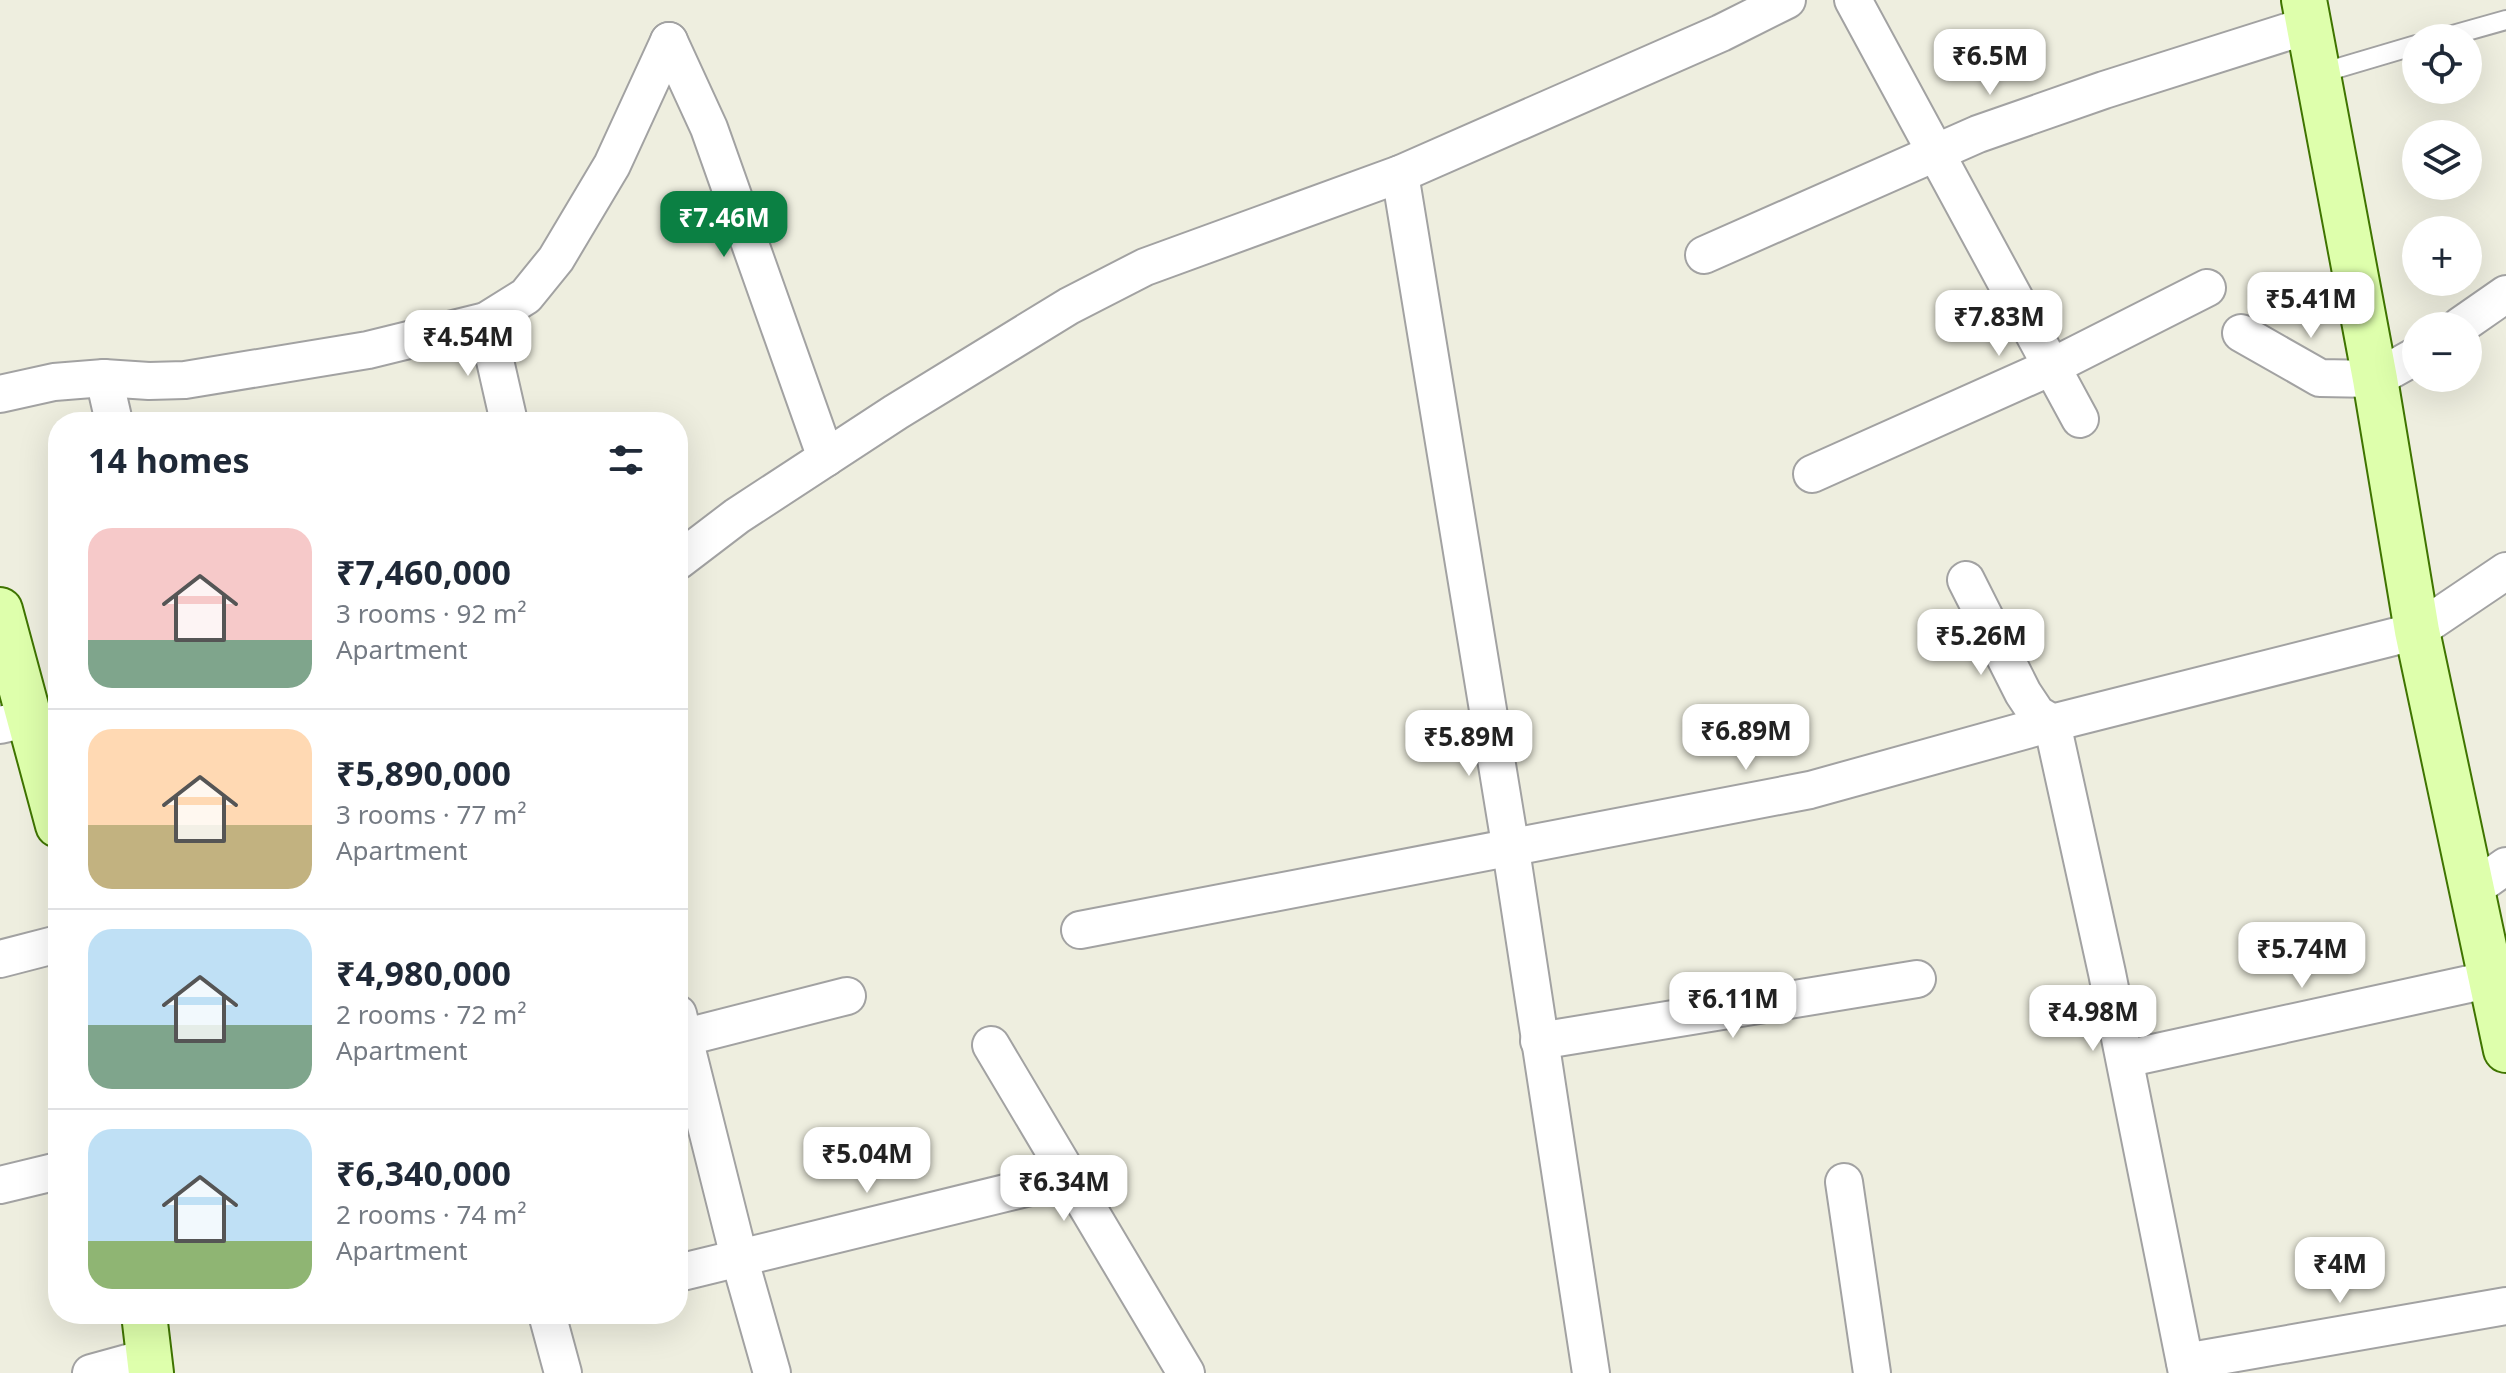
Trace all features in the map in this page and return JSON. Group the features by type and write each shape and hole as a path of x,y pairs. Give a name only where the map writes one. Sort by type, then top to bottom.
{"street":[{"path":"688,553 737,516 826,458 1069,306 1145,267 1400,174 1721,33 1787,0"},
{"path":"1853,0 2080,419"},
{"path":"1704,255 1978,134 2306,13 2375,379 2417,631 2489,878 2492,979 2506,1050"},
{"path":"0,394 54,382 104,378 185,380 368,350 486,321 526,296 556,259 612,165 669,41 709,128 826,458"},
{"path":"1400,174 1511,850 1591,1373"},
{"path":"1812,474 2051,367 2207,288"},
{"path":"2480,312 2506,294"},
{"path":"486,321 507,412"},
{"path":"2241,333 2320,378 2375,379 2402,364"},
{"path":"104,378 112,412"},
{"path":"1080,930 1511,850 1810,790 2052,723 2417,631 2506,571"},
{"path":"1966,580 2023,693 2037,714 2052,723 2125,1059 2186,1368 2506,1306"},
{"path":"0,610 16,722 48,800"},
{"path":"0,959 48,947"},
{"path":"1539,1041 1917,979"},
{"path":"2125,1059 2492,979"},
{"path":"688,1028 847,996"},
{"path":"991,1045 1186,1373"},
{"path":"688,1061 772,1373"},
{"path":"0,1185 48,1173"},
{"path":"688,1270 1071,1177"},
{"path":"1844,1182 1872,1373"},
{"path":"91,1373 150,1365 145,1324"},
{"path":"550,1324 563,1373"}],"lane":[{"path":"2482,27 2506,20"},
{"path":"2318,74 2402,49"}]}
